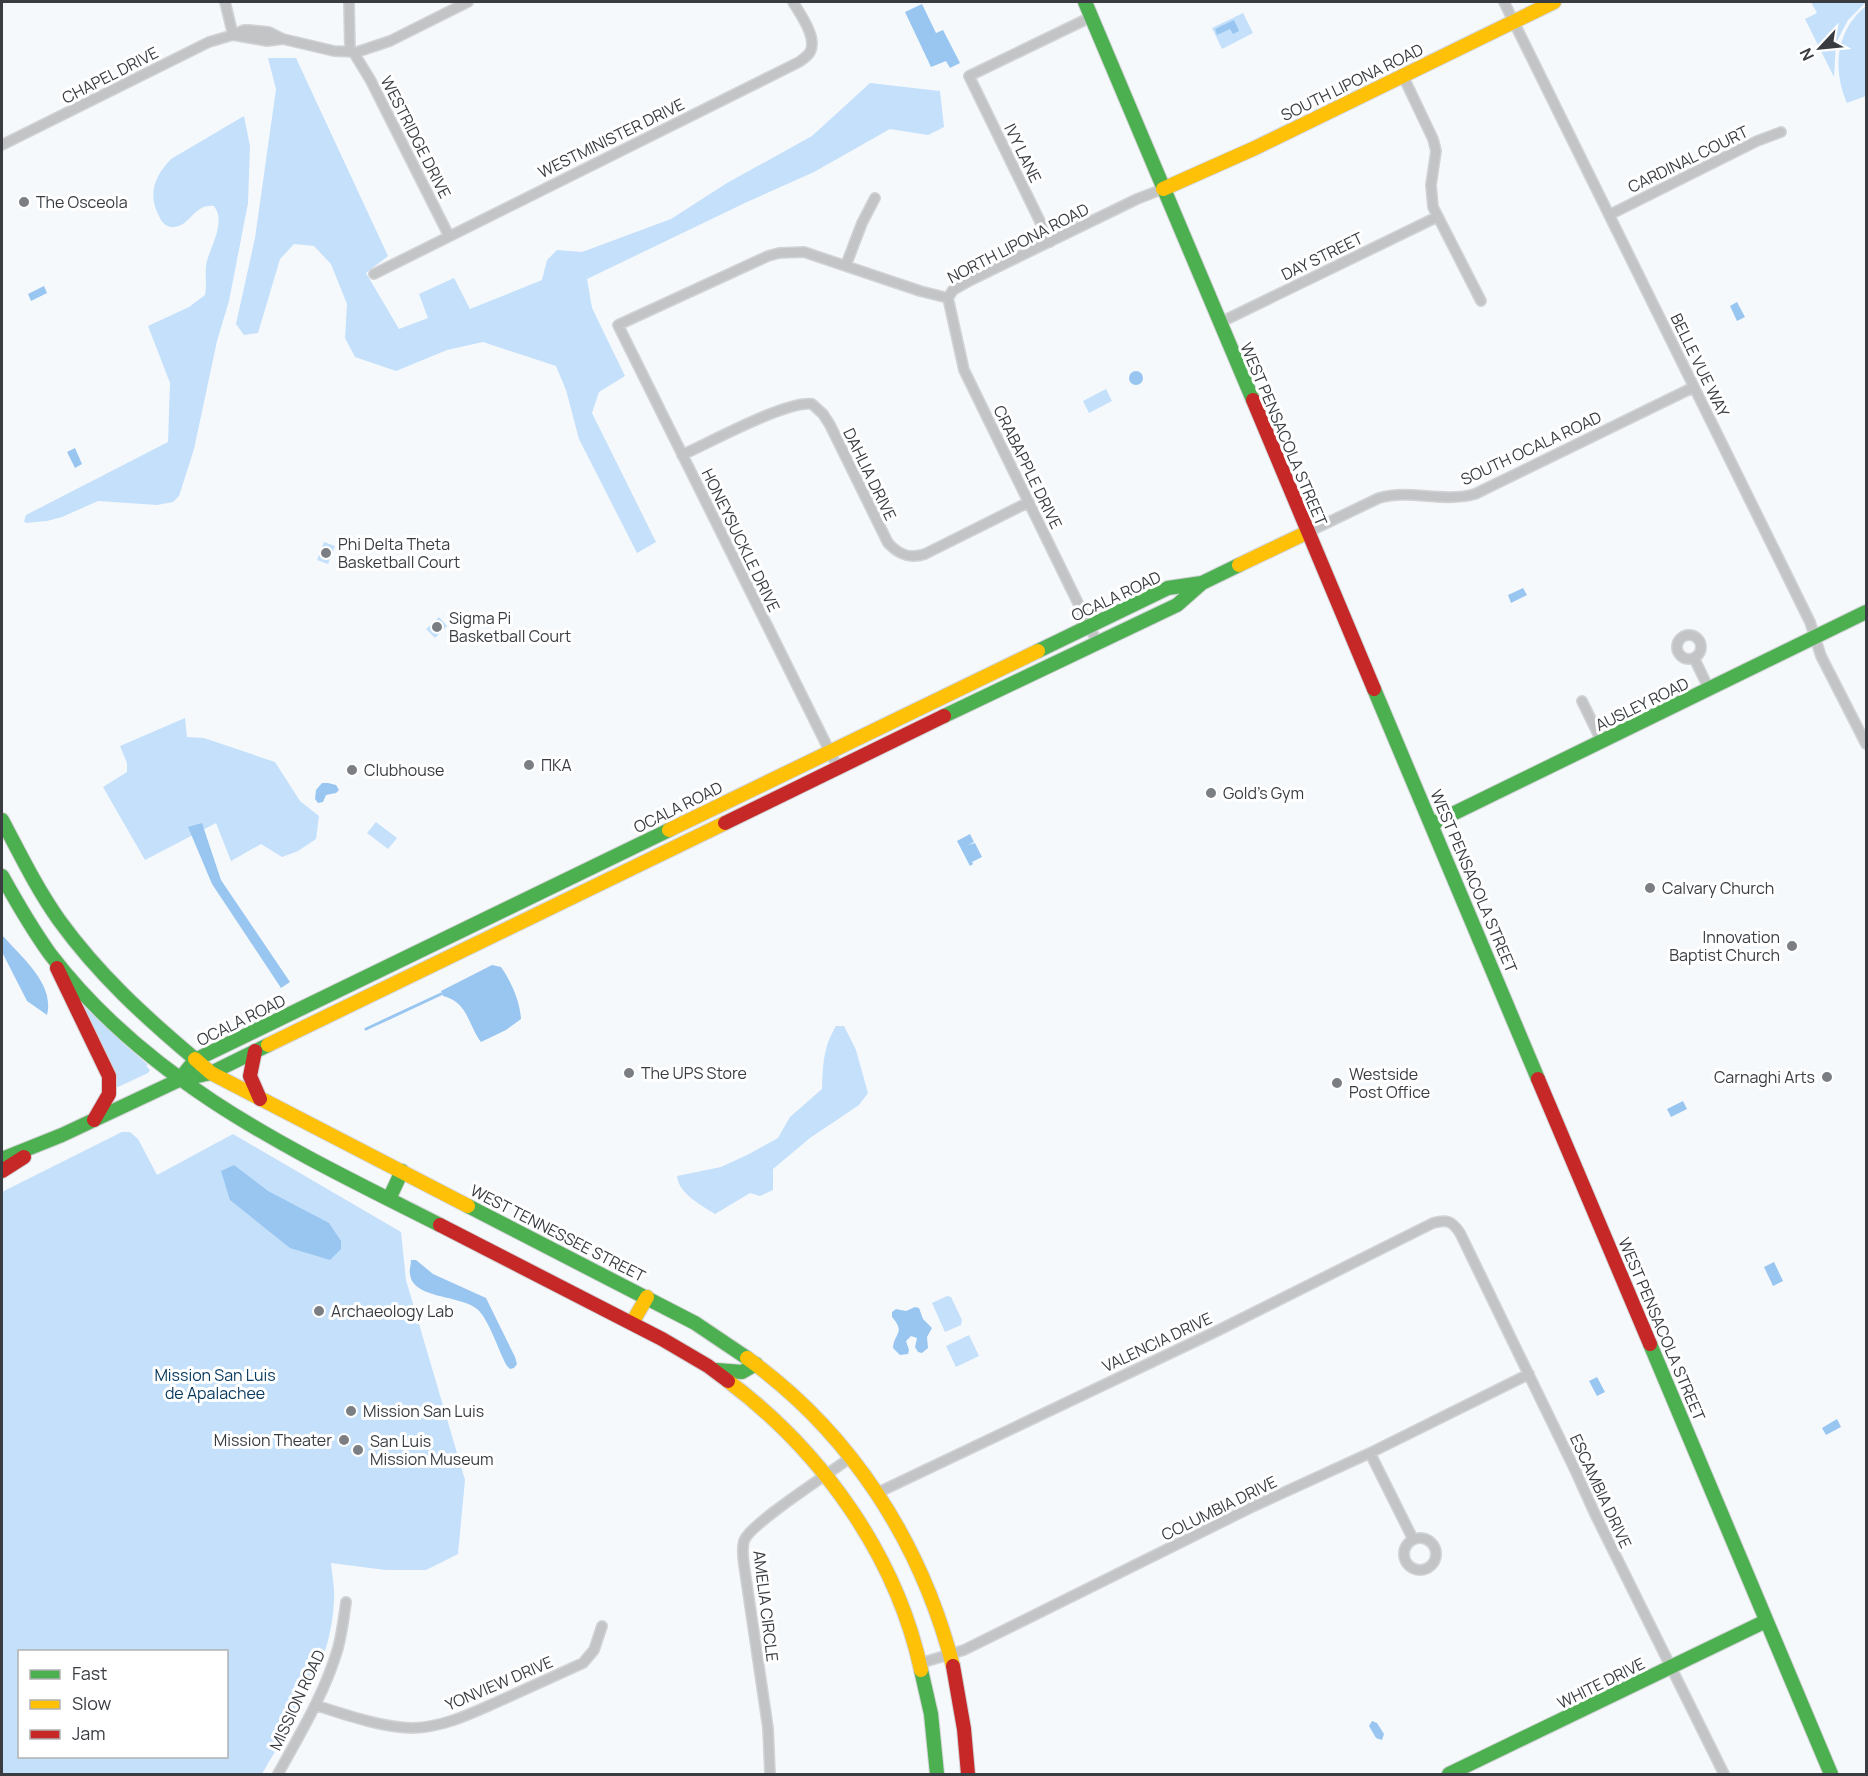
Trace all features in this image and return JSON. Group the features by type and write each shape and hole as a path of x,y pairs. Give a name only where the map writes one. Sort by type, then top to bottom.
{"main road":[{"name":"WEST PENSACOLA STREET","path":"1085,2 1831,1774"},
{"name":"SOUTH LIPONA ROAD","path":"1164,189 1255,148 1554,2"},
{"name":"OCALA ROAD","path":"2,1159 62,1135 179,1080 211,1072 255,1051 1098,644 1177,605 1202,583 1308,532"},
{"name":"OCALA ROAD","path":"179,1080 195,1060 1168,588 1202,583"},
{"name":"AUSLEY ROAD","path":"1432,824 1866,612"},
{"name":"WEST TENNESSEE STREET","path":"2,820 31,877 59,921 112,985 159,1030 211,1072 695,1323 730,1344 807,1407 851,1457 877,1493 918,1566 939,1618 958,1691 967,1749 968,1774"},
{"path":"2,876 27,923 52,958 111,1023 179,1080 255,1129 632,1323 713,1369 759,1405 789,1433 826,1476 854,1514 884,1564 904,1609 921,1663 932,1718 937,1774"},
{"path":"9,890 31,877"},
{"path":"52,958 109,1076 109,1094 94,1120"},
{"path":"255,1051 250,1076 260,1099"},
{"name":"OCALA ROAD","path":"2,1171 62,1135"},
{"path":"389,1199 402,1171"},
{"path":"632,1323 646,1297"},
{"path":"713,1369 742,1372 756,1364"},
{"name":"WHITE DRIVE","path":"1449,1774 1766,1621"}],"street":[{"path":"225,2 233,35"},
{"path":"349,2 352,53"},
{"name":"CHAPEL DRIVE","path":"2,145 209,42 244,30 269,32 283,39 352,53 390,41 468,2"},
{"name":"WESTMINISTER DRIVE","path":"374,274 799,62 808,56 813,45 794,2"},
{"name":"BELLE VUE WAY","path":"1504,2 1810,622 1821,656 1866,744"},
{"name":"IVY LANE","path":"1050,242 969,76 1091,17"},
{"name":"WESTRIDGE DRIVE","path":"352,53 371,81 449,236"},
{"path":"1403,76 1433,139 1436,158 1431,198 1437,217 1481,301"},
{"name":"CARDINAL COURT","path":"1610,215 1757,141 1781,132"},
{"name":"NORTH LIPONA ROAD","path":"618,325 779,253 804,252 920,291 948,298 953,290 1137,199 1164,189"},
{"path":"846,265 874,198"},
{"name":"DAY STREET","path":"1219,323 1437,217"},
{"name":"CRABAPPLE DRIVE","path":"948,298 964,370 1098,644"},
{"name":"HONEYSUCKLE DRIVE","path":"618,325 838,768"},
{"name":"SOUTH OCALA ROAD","path":"1308,532 1389,495 1414,494 1450,499 1475,494 1694,387"},
{"name":"DAHLIA DRIVE","path":"682,455 776,411 796,404 812,404 823,414 830,425 888,543 895,551 916,557 1029,502"},
{"path":"1694,658 1709,689"},
{"path":"1582,700 1602,742"},
{"path":"315,1002 321,1018"},
{"name":"ESCAMBIA DRIVE","path":"1449,1221 1460,1233 1594,1514 1724,1774"},
{"name":"VALENCIA DRIVE","path":"877,1493 1216,1331 1433,1223 1449,1221"},
{"name":"COLUMBIA DRIVE","path":"921,1663 964,1650 1252,1507 1370,1453 1528,1374"},
{"path":"1370,1453 1413,1539"},
{"name":"AMELIA CIRCLE","path":"770,1774 768,1728 744,1565 744,1541 752,1528 767,1516 851,1457"},
{"name":"MISSION ROAD","path":"278,1774 315,1705 338,1647 346,1602"},
{"name":"YONVIEW DRIVE","path":"315,1705 357,1718 399,1726 411,1728 436,1726 467,1715 583,1663 594,1650 602,1626"}],"green space":[{"path":"1811,2 1866,2 1848,20 1836,43 1834,77 1805,19 1817,13"},
{"path":"1866,6 1866,96 1847,103 1839,77 1840,51 1848,26"},
{"path":"1243,13 1253,33 1222,49 1212,28"},
{"path":"268,58 296,58 388,256 366,273 399,329 428,318 419,294 454,278 470,309 542,280 547,260 557,250 582,252 671,219 727,183 812,136 870,83 940,91 944,127 928,135 890,129 814,172 587,279 592,308 625,376 599,392 592,413 656,542 637,553 579,439 566,390 556,366 483,342 447,350 396,371 355,357 345,338 347,304 331,264 314,246 294,244 280,259 258,333 244,335 236,324 255,238 276,89"},
{"path":"244,116 250,146 248,203 229,301 217,341 194,449 179,496 173,502 157,505 98,501 62,517 26,523 24,521 26,515 168,442 170,383 148,326 189,307 205,295 206,266 219,220 214,206 207,206 201,208 180,226 167,226 156,210 154,187 160,173 171,159"},
{"path":"1106,389 1112,401 1089,413 1083,401"},
{"name":"Phi Delta Theta Basketball Court","path":"324,542 335,546 328,564 317,560"},
{"name":"Sigma Pi Basketball Court","path":"439,617 447,626 435,638 426,629"},
{"path":"185,718 187,737 204,738 275,762 300,801 319,816 316,839 298,851 282,857 261,844 231,861 216,823 145,860 103,787 127,772 127,763 120,746"},
{"path":"376,822 397,838 388,849 367,833"},
{"path":"81,1003 148,1065 146,1066 150,1070 148,1073 118,1087 114,1086"},
{"path":"836,1026 844,1026 856,1050 868,1093 859,1105 810,1138 773,1169 773,1190 760,1196 750,1193 715,1214 686,1194 677,1176 721,1167 778,1138 790,1117 822,1089 826,1049"},
{"name":"Mission San Luis de Apalachee","path":"122,1132 130,1132 138,1139 157,1175 233,1134 401,1232 406,1280 465,1480 458,1554 426,1570 386,1570 331,1563 334,1586 332,1624 319,1669 298,1712 262,1774 2,1774 2,1192"},
{"path":"947,1296 951,1297 962,1320 961,1325 945,1332 932,1303"},
{"path":"969,1335 979,1356 956,1367 946,1346"}],"shaded area":[{"path":"922,4 936,33 943,30 960,63 950,68 946,61 931,67 905,12"},
{"path":"1234,20 1239,31 1233,34 1230,29 1217,35 1215,29"},
{"path":"44,286 47,293 31,301 28,294"},
{"path":"1737,302 1745,317 1737,321 1730,306"},
{"path":"1133,371 1139,371 1143,378 1139,385 1133,385 1129,381 1129,375"},
{"path":"75,448 82,464 75,468 67,452"},
{"path":"1523,588 1527,595 1511,603 1508,595"},
{"path":"322,783 336,785 339,790 326,795 323,802 318,803 315,799 316,790"},
{"path":"202,823 221,880 290,982 281,988 212,884 188,827"},
{"path":"970,834 974,842 968,845 975,843 982,857 972,862 970,866 957,841"},
{"path":"2,936 28,963 42,982 48,1004 47,1015 27,1001 2,952"},
{"path":"492,965 501,967 508,978 517,998 521,1019 506,1030 481,1042 463,1009 458,1003 443,996 441,991"},
{"path":"1683,1101 1687,1109 1671,1117 1667,1109"},
{"path":"234,1165 268,1191 329,1223 341,1241 341,1249 330,1260 290,1248 230,1200 221,1171"},
{"path":"411,1260 416,1260 433,1274 486,1298 515,1357 517,1364 514,1368 510,1369 507,1366 489,1327 477,1309 419,1288 413,1282 410,1272"},
{"path":"1774,1262 1783,1281 1773,1286 1764,1267"},
{"path":"915,1307 919,1308 923,1319 932,1328 927,1337 928,1348 922,1353 918,1352 915,1347 917,1338 911,1336 906,1341 908,1354 900,1355 893,1348 899,1330 892,1317 892,1312 896,1309 906,1311"},
{"path":"1597,1377 1605,1392 1597,1396 1589,1381"},
{"path":"1837,1419 1841,1427 1826,1435 1822,1428"},
{"path":"1372,1721 1377,1723 1384,1734 1382,1740 1376,1738 1369,1726"}],"waterway":[{"path":"366,1029 441,994"}],"traffic: fast":[{"path":"1085,2 1253,400"},
{"path":"944,716 1177,605 1202,583 1239,565"},
{"path":"1038,651 1168,588 1202,583"},
{"path":"1432,824 1866,612"},
{"path":"1374,689 1538,1079"},
{"path":"2,820 43,896 74,940 123,994 195,1059"},
{"path":"179,1080 195,1060 669,830"},
{"path":"2,876 50,954 90,1001 133,1042 180,1079 229,1112 280,1142 440,1225"},
{"path":"2,1159 62,1135 179,1080 211,1073 268,1045"},
{"path":"389,1199 402,1171"},
{"path":"468,1206 695,1323 747,1358"},
{"path":"1650,1344 1831,1774"},
{"path":"716,1370 742,1372 756,1364"},
{"path":"1449,1774 1766,1621"},
{"path":"921,1670 931,1714 937,1774"}],"traffic: slow":[{"path":"1163,189 1255,148 1554,2"},
{"path":"1239,565 1308,532"},
{"path":"669,830 1038,651"},
{"path":"268,1045 725,823"},
{"path":"195,1059 211,1073 468,1206"},
{"path":"632,1323 647,1297"},
{"path":"747,1358 819,1420 877,1494 922,1576 953,1666"},
{"path":"728,1381 794,1439 850,1508 893,1586 909,1627 921,1670"}],"traffic: jam":[{"path":"1253,400 1374,689"},
{"path":"725,823 944,716"},
{"path":"57,968 109,1076 109,1094 94,1120"},
{"path":"255,1051 250,1076 260,1099"},
{"path":"1538,1079 1650,1344"},
{"path":"2,1171 24,1157"},
{"path":"440,1225 662,1339 708,1366 728,1381"},
{"path":"953,1666 964,1729 968,1774"}],"place":[{"name":"The Osceola","path":"24,202"},
{"name":"Phi Delta Theta Basketball Court","path":"326,553"},
{"name":"Sigma Pi Basketball Court","path":"437,627"},
{"name":"ΠΚΑ","path":"529,765"},
{"name":"Clubhouse","path":"352,770"},
{"name":"Gold's Gym","path":"1211,793"},
{"name":"Calvary Church","path":"1650,888"},
{"name":"Innovation Baptist Church","path":"1792,946"},
{"name":"The UPS Store","path":"629,1073"},
{"name":"Carnaghi Arts","path":"1827,1077"},
{"name":"Westside Post Office","path":"1337,1083"},
{"name":"Archaeology Lab","path":"319,1311"},
{"name":"Mission San Luis","path":"351,1411"},
{"name":"Mission Theater","path":"344,1440"},
{"name":"San Luis Mission Museum","path":"358,1450"}]}
